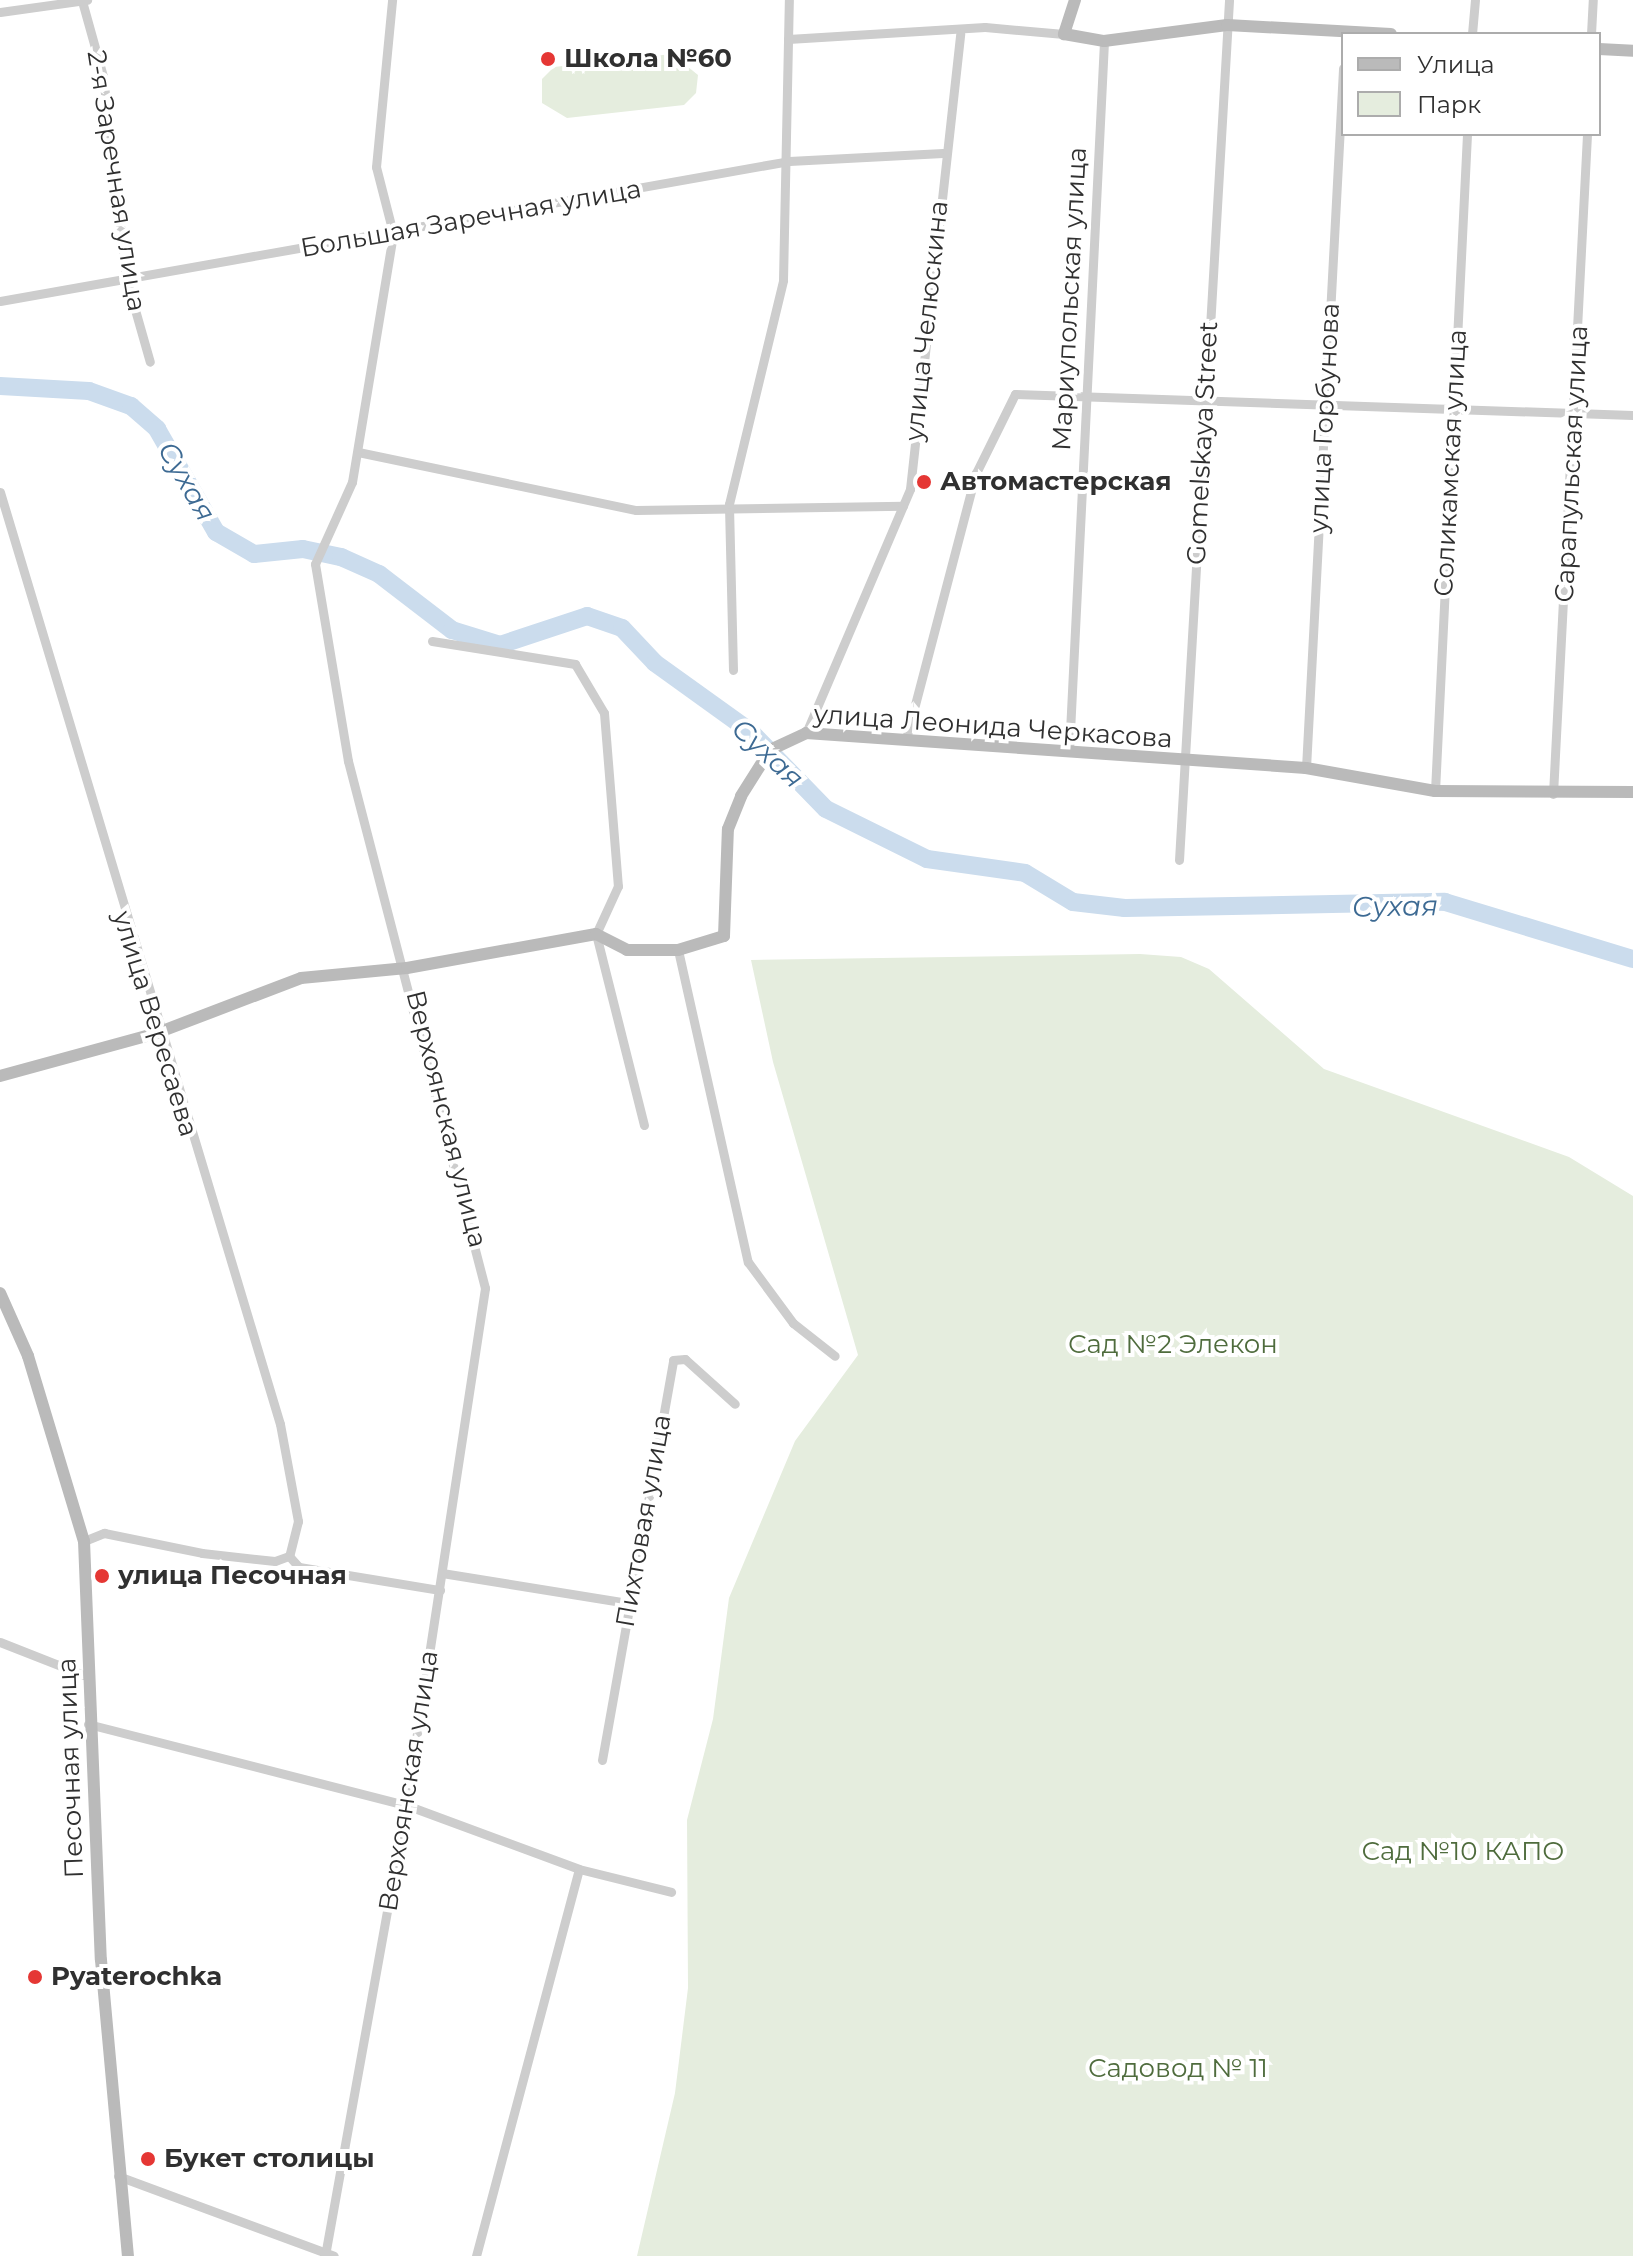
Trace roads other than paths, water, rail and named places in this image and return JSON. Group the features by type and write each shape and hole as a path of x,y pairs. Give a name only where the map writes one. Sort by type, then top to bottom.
{"street":[{"name":"2-я Заречная улица","path":"0,12 14,4 32,1 84,0 103,76 126,278 150,362"},
{"name":"Верхоянская улица","path":"330,2253 406,1805 485,1288 407,968 348,761 315,564 331,530 358,452 393,233 376,167 391,0"},
{"path":"733,670 729,504 783,280 789,161 789,0"},
{"path":"1064,34 1075,0"},
{"name":"Gomelskaya Street","path":"1179,860 1229,0"},
{"path":"1472,32 1475,0"},
{"path":"1591,32 1593,0"},
{"path":"788,39 960,34 985,27 1104,41 1227,25 1341,33"},
{"name":"улица Челюскина","path":"806,733 903,506 940,254 943,153 960,34"},
{"name":"Мариупольская улица","path":"1069,752 1104,41"},
{"path":"1601,49 1633,51"},
{"name":"улица Горбунова","path":"1306,768 1341,107"},
{"name":"Соликамская улица","path":"1435,791 1467,136"},
{"name":"Сарапульская улица","path":"1553,794 1576,410 1587,136"},
{"name":"Большая Заречная улица","path":"0,301 789,161 943,153"},
{"path":"906,739 976,473 1015,394 1089,392 1576,410 1633,415"},
{"path":"358,452 636,510 729,504 903,506"},
{"name":"улица Вересаева","path":"0,492 157,1033 280,1424 298,1521 289,1556"},
{"path":"432,641 575,664 604,713 618,886 596,934 644,1125"},
{"name":"улица Леонида Черкасова","path":"596,934 627,950 678,950 724,936 728,829 763,760 783,742 806,733 1306,768 1435,791 1553,794 1633,792"},
{"path":"0,1076 157,1033 301,978 407,968 596,934"},
{"path":"678,950 748,1262 793,1323 835,1356"},
{"name":"Песочная улица","path":"0,1293 28,1356 84,1541 88,1724 118,2176 128,2256"},
{"name":"Пихтовая улица","path":"602,1760 673,1360 685,1359 735,1404"},
{"path":"84,1541 104,1533 202,1553 275,1561 289,1556 299,1567 440,1590"},
{"path":"442,1573 628,1603"},
{"path":"0,1642 89,1677"},
{"path":"88,1724 406,1805 579,1869 671,1892"},
{"path":"476,2256 579,1869"},
{"path":"118,2176 330,2253"}],"waterway":[{"name":"Сухая","path":"0,386 89,391 131,406 157,429 216,532 254,554 303,549 341,557 379,574 452,630 500,645 587,616 622,628 655,663 751,732 826,809 927,859 1025,873 1073,902 1125,908 1445,902 1633,959"}],"place":[{"name":"Школа №60","path":"548,59"},
{"name":"Автомастерская","path":"924,482"},
{"name":"улица Песочная","path":"102,1576"},
{"name":"Pyaterochka","path":"35,1977"},
{"name":"Букет столицы","path":"148,2159"}],"park label":[{"name":"Сад №2 Элекон","path":"1173,1345"},
{"name":"Сад №10 КАПО","path":"1463,1852"},
{"name":"Садовод № 11","path":"1178,2069"}]}
